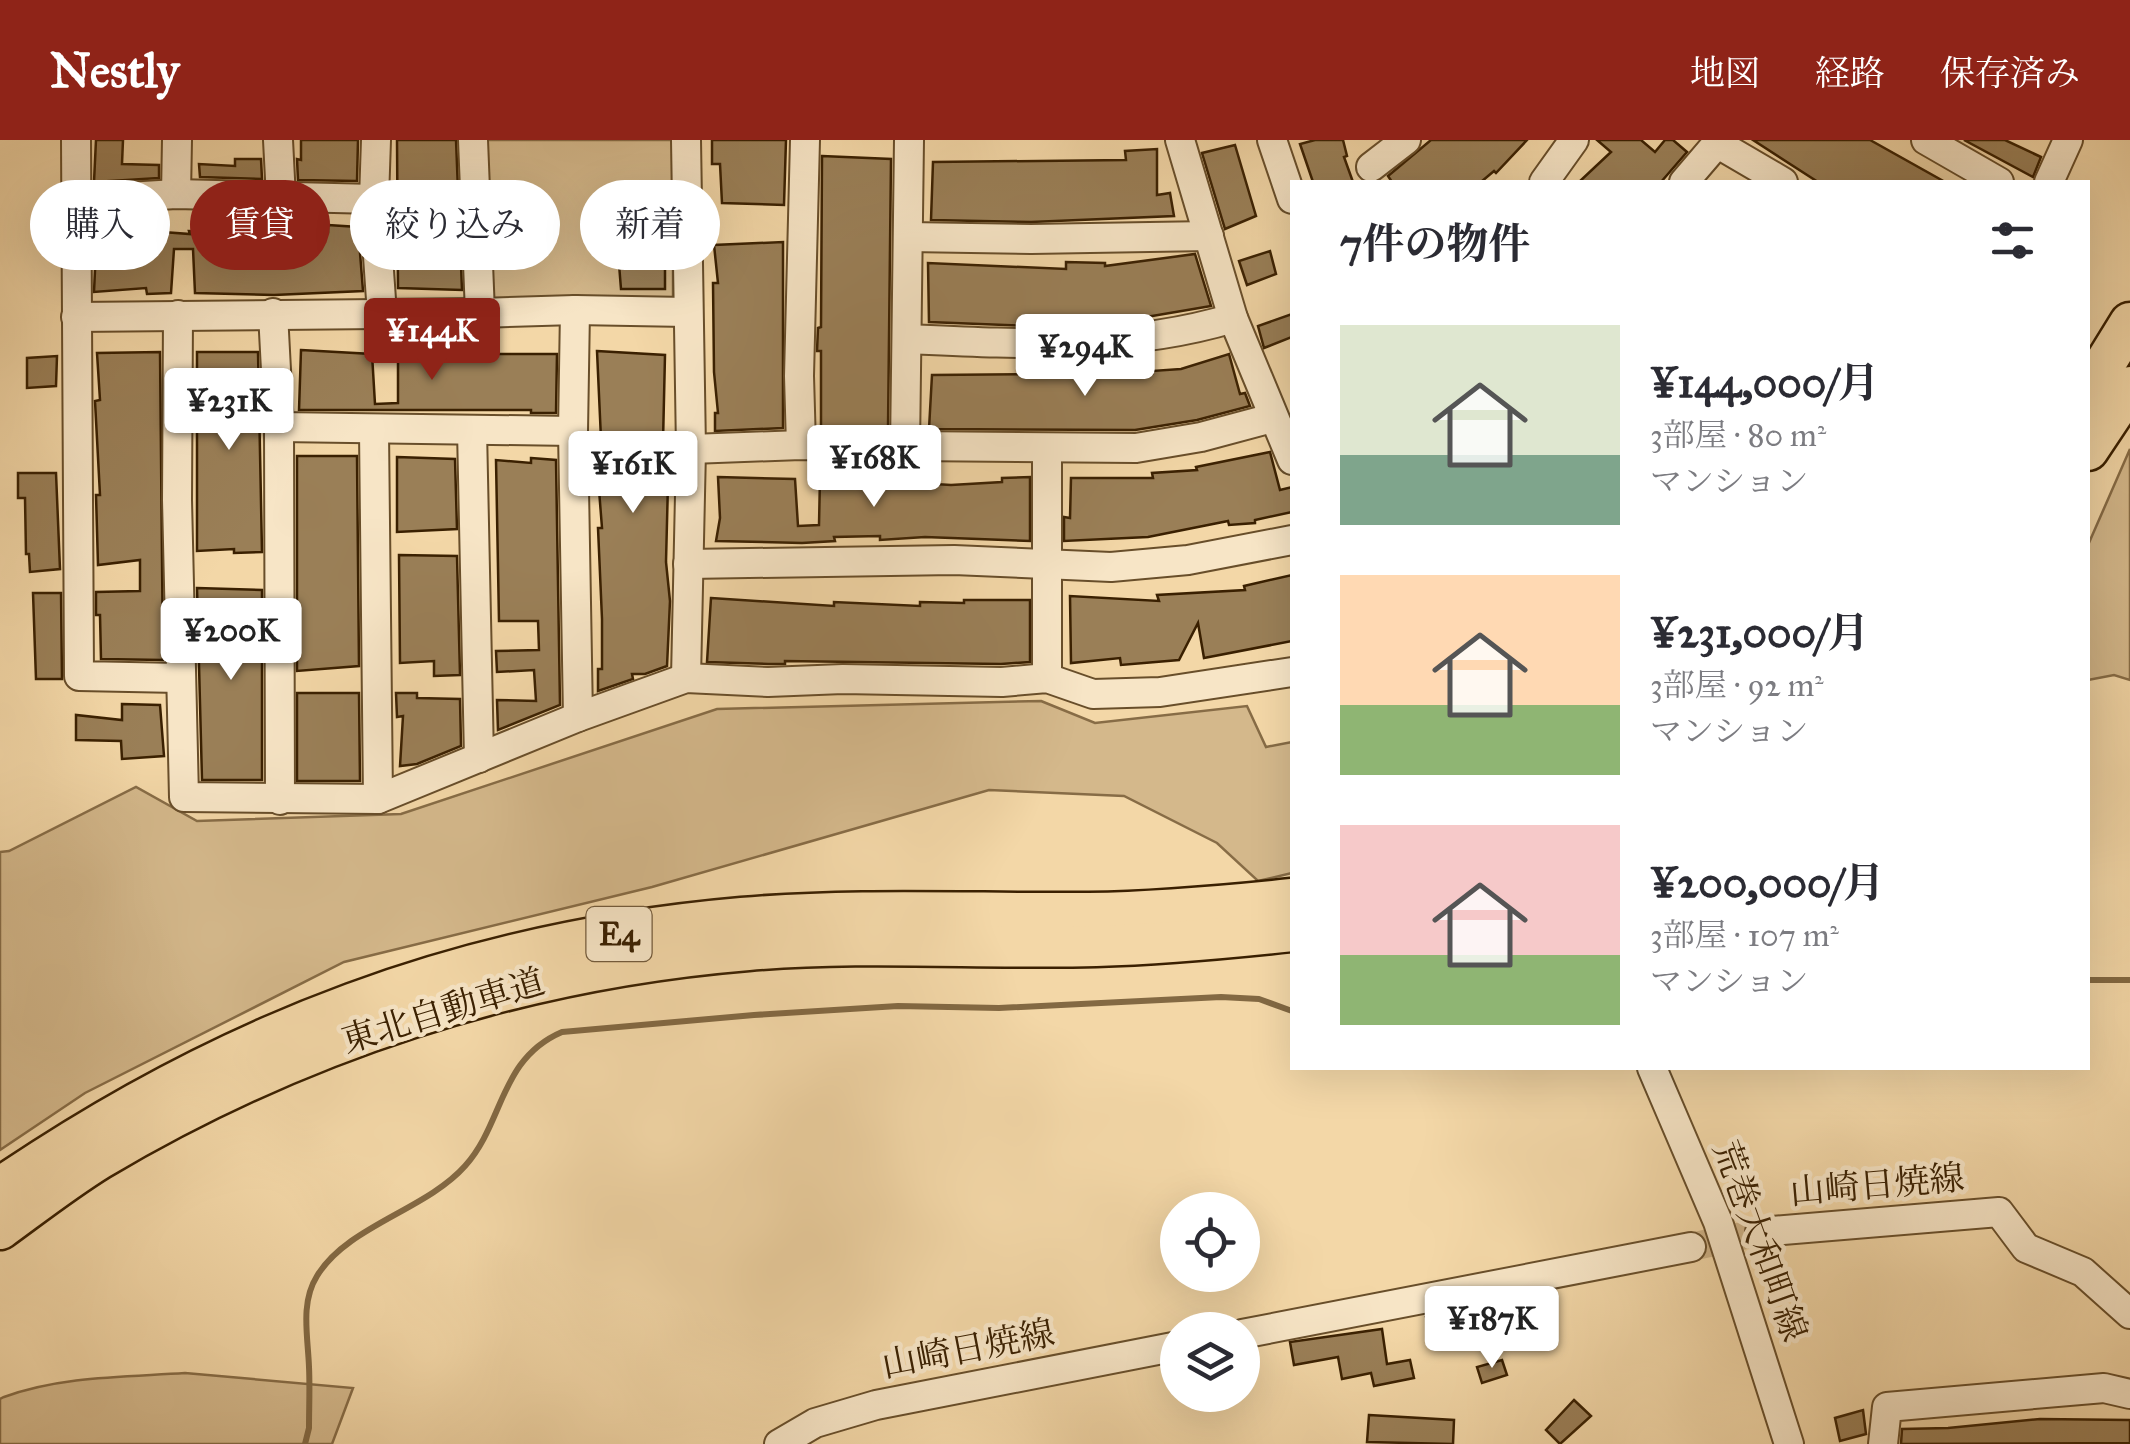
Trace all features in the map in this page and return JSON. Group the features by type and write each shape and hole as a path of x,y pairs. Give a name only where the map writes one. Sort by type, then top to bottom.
{"highway":[{"path":"2090,388 2130,324"},
{"path":"2090,447 2130,387"},
{"name":"東北自動車道","path":"3,1217 112,1115 164,1086 261,1038 347,1004 437,974 541,948 650,928 745,918 1170,910 1290,899"},
{"name":"東北自動車道","path":"3,1217 179,1114 274,1068 358,1033 549,978 655,960 750,950 1095,946 1290,931"}],"street":[{"path":"76,140 77,180"},
{"path":"176,194 177,140"},
{"path":"278,140 280,180"},
{"path":"375,180 376,140"},
{"path":"473,140 480,314"},
{"path":"686,140 691,449 686,678"},
{"path":"801,446 798,376 805,140"},
{"path":"905,448 908,140"},
{"path":"1180,140 1233,318 1290,456"},
{"path":"1272,140 1290,192"},
{"path":"1370,163 1406,140"},
{"path":"1545,180 1574,140"},
{"path":"2050,180 2068,140"},
{"path":"1686,180 1719,142 1780,180"},
{"path":"1943,144 1996,180"},
{"path":"170,194 190,195"},
{"path":"908,237 1210,236"},
{"path":"77,270 79,676 179,678"},
{"path":"379,270 382,314"},
{"path":"575,310 578,717"},
{"path":"76,317 687,312"},
{"path":"273,313 279,427 280,800"},
{"path":"178,315 179,678 184,797 378,798 686,678 768,682 1002,682 1046,678 1092,694 1160,692 1290,672"},
{"path":"908,340 1035,345 1132,339 1187,332 1233,318"},
{"path":"691,449 1136,448 1201,437 1272,418"},
{"path":"279,427 573,431"},
{"path":"374,430 378,798"},
{"path":"472,430 479,758"},
{"path":"1046,448 1046,678"},
{"path":"688,564 954,560 1111,567 1188,560 1290,540"},
{"name":"荒巻大和町線","path":"1653,1070 1718,1222 1789,1444"},
{"name":"山崎日焼線","path":"1760,1232 1999,1212 2026,1248 2083,1272 2130,1314"},
{"path":"1260,1331 1691,1247"},
{"name":"山崎日焼線","path":"780,1444 815,1422 876,1405 1160,1350"},
{"path":"1883,1444 1887,1407 2104,1388 2130,1394"}],"shaded area":[{"path":"483,140 673,140 673,180 580,180 580,270 673,270 673,302 489,304 488,270 560,270 560,180 484,180"},
{"path":"2130,449 2130,680 2114,675 2090,680 2090,540"},
{"path":"1041,701 1095,723 1247,706 1266,747 1290,742 1290,873 1258,881 1217,843 1124,796 989,790 652,887 344,962 85,1093 0,1150 0,852 136,787 197,821 401,814 717,709"},
{"path":"185,1373 353,1388 332,1444 0,1444 0,1399 4,1397 70,1381"}],"building":[{"path":"96,140 123,140 122,164 159,165 159,178 94,180"},
{"path":"301,140 358,140 357,180 298,180 297,159 301,160"},
{"path":"397,140 456,140 458,180 397,180"},
{"path":"712,140 786,140 784,205 722,203 720,164 712,164"},
{"path":"1343,140 1352,180 1312,180 1300,144"},
{"path":"1431,140 1527,140 1496,173 1483,180 1391,180 1388,176"},
{"path":"1597,140 1641,140 1655,152 1665,140 1673,140 1687,152 1663,180 1581,180 1611,152"},
{"path":"1753,140 1870,140 1941,180 1815,180"},
{"path":"1964,140 2005,140 2041,157 2033,177"},
{"path":"1235,145 1256,216 1225,229 1202,153"},
{"path":"1157,149 1157,195 1170,193 1174,216 1031,222 931,220 933,162 1126,160 1125,151"},
{"path":"822,156 891,159 888,428 821,428 821,351 817,351 821,327"},
{"path":"235,159 261,159 262,179 200,177 199,164 235,166"},
{"path":"330,225 350,226 350,270 361,270 363,291 195,293 194,270 330,270"},
{"path":"170,232 190,234 190,249 174,249 171,293 147,294 146,288 94,292 95,270 170,270"},
{"path":"783,242 783,428 715,431 718,413 713,283 718,283 720,245"},
{"path":"1270,251 1276,274 1247,285 1239,261"},
{"path":"1195,254 1211,306 1111,323 1031,326 929,322 928,263 1066,269 1066,262 1105,266"},
{"path":"398,270 461,270 462,290 398,288"},
{"path":"619,270 665,270 665,289 621,289"},
{"path":"1290,315 1290,338 1264,348 1258,326"},
{"path":"301,350 372,354 375,404 398,403 398,356 557,354 556,413 299,410"},
{"path":"597,351 665,355 663,442 669,443 666,562 670,601 667,666 632,674 633,679 598,691 602,619 598,528 602,528 596,439 601,439"},
{"path":"160,352 163,660 101,659 96,592 140,591 140,560 98,565 97,353"},
{"path":"197,352 258,352 262,552 197,551"},
{"path":"1229,354 1240,394 1245,393 1250,406 1197,420 1135,430 929,429 932,375 1152,373 1181,369"},
{"path":"57,356 56,386 27,388 27,358"},
{"path":"1270,452 1280,490 1290,488 1290,512 1255,523 1229,525 1228,521 1148,537 1064,541 1064,517 1070,518 1071,478 1153,478 1152,473 1197,470 1196,467"},
{"path":"297,456 357,456 359,666 297,671"},
{"path":"397,457 455,459 457,529 397,532"},
{"path":"531,458 556,460 560,705 498,730 497,700 536,701 534,670 497,672 496,651 539,650 538,621 499,621 496,460 531,463"},
{"path":"18,473 56,473 60,569 30,572 25,498 18,498"},
{"path":"718,477 795,479 798,526 819,525 820,477 951,485 1030,477 1030,541 925,537 880,540 880,536 834,537 835,541 802,543 716,541 720,518"},
{"path":"399,555 457,556 460,675 434,676 434,661 400,663"},
{"path":"1290,575 1290,641 1204,658 1198,623 1179,660 1121,665 1120,658 1071,663 1070,596 1159,601 1157,595 1245,590 1244,586"},
{"path":"197,588 262,590 262,780 202,780"},
{"path":"33,593 61,593 62,679 36,679"},
{"path":"711,598 834,606 834,602 920,606 920,602 1030,600 1030,662 707,662"},
{"path":"297,693 359,693 360,781 297,781"},
{"path":"396,693 417,693 417,698 460,699 461,746 417,764 400,766 403,716 397,717"},
{"path":"122,704 160,705 164,756 122,759 121,741 76,740 76,715 122,720"},
{"path":"1449,1312 1456,1340 1433,1346 1426,1317"},
{"path":"1382,1329 1387,1364 1410,1360 1414,1378 1374,1386 1371,1373 1342,1379 1338,1357 1294,1365 1290,1342"},
{"path":"1502,1360 1507,1375 1482,1383 1477,1367"},
{"path":"1574,1400 1591,1416 1560,1444 1546,1430"},
{"path":"1863,1410 1866,1434 1840,1441 1835,1418"},
{"path":"1369,1415 1454,1420 1453,1444 1367,1442"},
{"path":"2040,1419 2130,1420 2130,1443 1901,1444 1902,1429"}],"waterway":[{"path":"2090,980 2130,980"},
{"path":"305,1444 309,1428 307,1309 317,1276 347,1244 430,1195 465,1166 526,1058 562,1032 898,1006 999,1008 1221,997 1259,999 1290,1010"}],"tunnel":[{"path":"1691,1247 1760,1232"}]}
